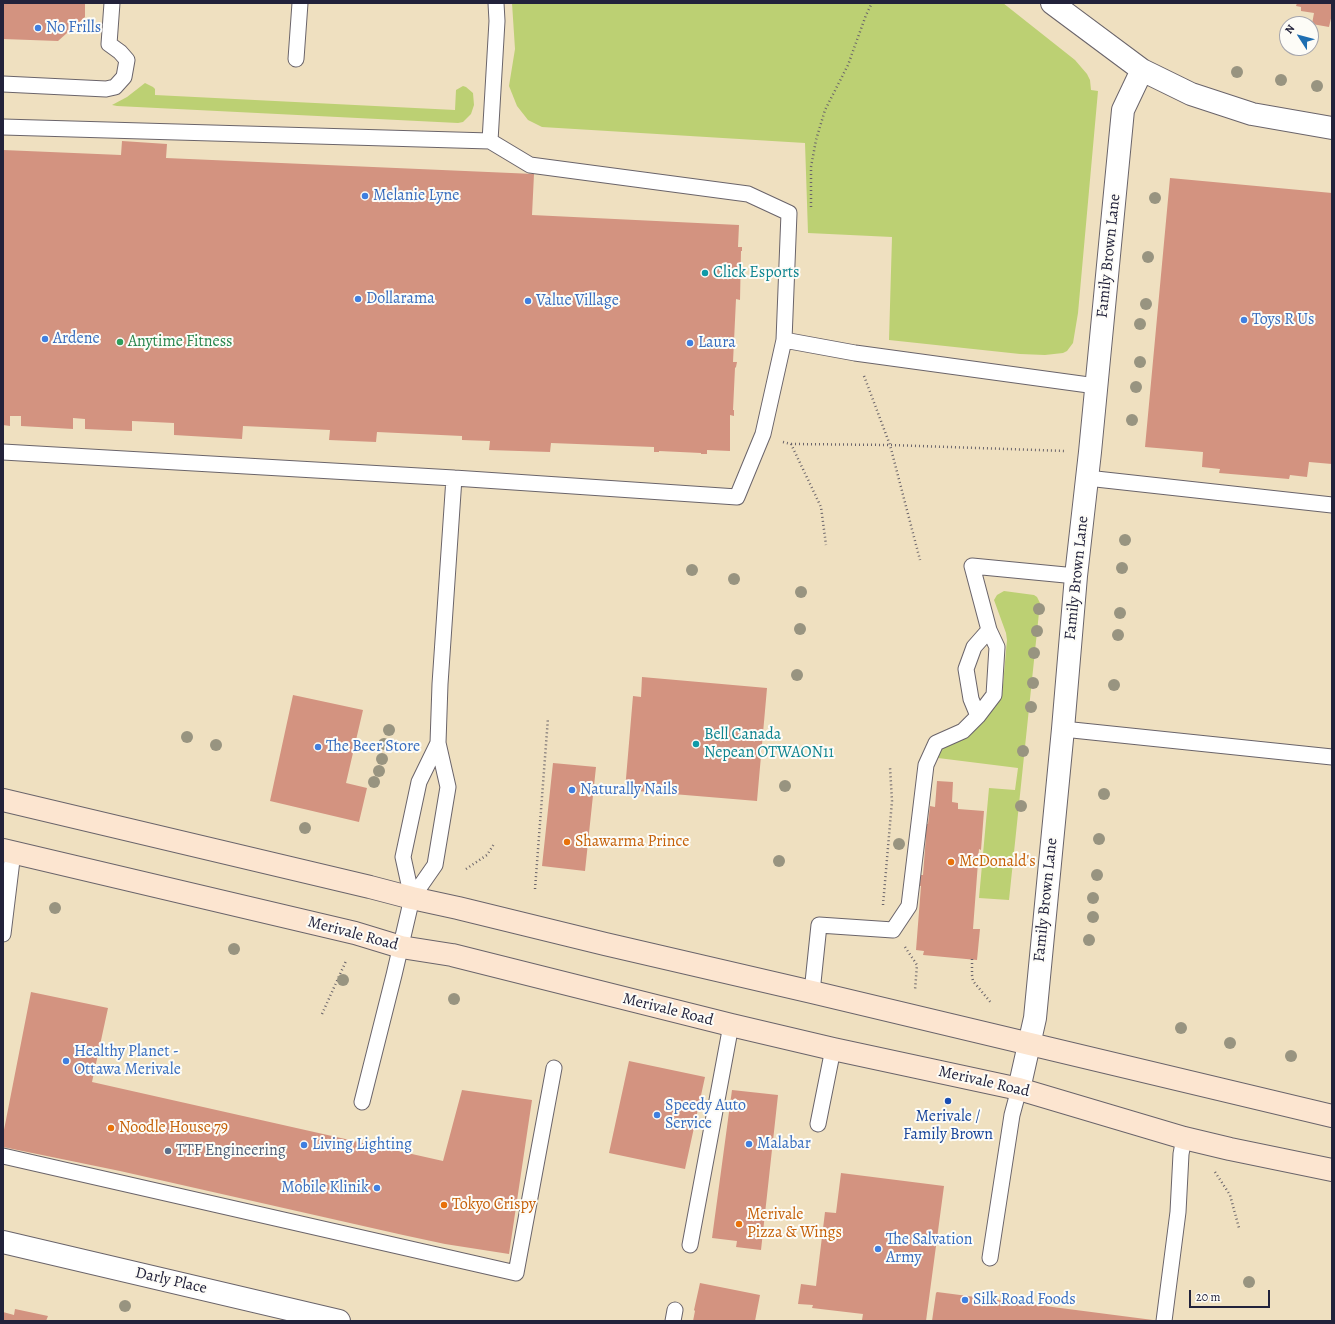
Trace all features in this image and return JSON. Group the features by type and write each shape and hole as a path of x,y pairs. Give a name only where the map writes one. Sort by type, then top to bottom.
{"main road":[{"path":"3,800 370,886 412,898 1332,1116"},
{"name":"Merivale Road","path":"8,851 348,931 401,947 452,955 731,1025 833,1049 1019,1089 1183,1146 1230,1149 1332,1170"}],"street":[{"path":"1052,3 1142,70 1191,94 1252,114 1332,128"},
{"name":"Family Brown Lane","path":"1019,1089 1035,1018 1063,730 1076,576 1090,452 1123,110 1142,70"},
{"name":"Darly Place","path":"3,1242 332,1320"}],"lane":[{"path":"3,84 106,89 115,87 124,78 126,60 120,52 109,44 112,3"},
{"path":"296,59 300,3"},
{"path":"490,141 497,21 496,3"},
{"path":"3,127 490,141 530,165 748,194 788,213 784,340 763,434 737,497 454,478 3,452"},
{"path":"784,340 855,353 1096,386"},
{"path":"362,1102 412,898 435,865 448,787 438,743 440,684 454,478"},
{"path":"1087,478 1332,505"},
{"path":"812,992 820,925 893,930 909,906 926,765 936,742 963,731 978,716 994,695 997,647 989,630 972,566 1076,576"},
{"path":"978,716 970,699 966,669 974,647 989,630"},
{"path":"1063,730 1332,757"},
{"path":"412,898 403,857 419,782 438,743"},
{"path":"3,934 8,851"},
{"path":"690,1246 731,1025"},
{"path":"818,1124 833,1049"},
{"path":"3,1156 516,1273 554,1068"},
{"path":"990,1258 1012,1115 1019,1089"},
{"path":"1164,1321 1178,1212 1183,1146"}],"path":[{"path":"788,213 811,214 812,167 816,140 825,110 848,65 866,15 872,3"},
{"path":"855,353 890,445 920,560"},
{"path":"763,434 791,444 890,445 1090,452"},
{"path":"791,444 821,507 826,545"},
{"path":"535,889 548,718"},
{"path":"466,869 487,855 494,844"},
{"path":"972,959 973,981 992,1004"},
{"path":"322,1014 346,961"},
{"path":"1183,1146 1214,1171 1230,1195 1239,1228"}],"green space":[{"path":"512,3 1003,3 1075,60 1087,74 1090,80 1091,90 1098,91 1078,313 1073,343 1067,351 1063,353 1045,355 1020,354 889,340 892,237 808,233 805,143 542,127 528,120 517,106 509,86 515,49"},
{"path":"145,83 155,89 155,95 455,110 456,90 463,86 473,93 474,105 471,114 463,122 458,123 112,105 127,97"},
{"path":"1004,591 1034,595 1040,603 1009,900 979,898 989,788 1015,790 1018,768 938,758 935,756 938,750 1002,696 1007,640 1006,633 994,600 997,595"}],"building":[{"name":"No Frills","path":"3,3 85,3 85,17 58,41 3,39"},
{"path":"1297,3 1332,3 1332,14 1329,27 1319,25 1319,16 1313,16 1314,13 1301,11 1301,7 1296,6"},
{"path":"122,141 167,144 166,158 534,174 532,215 739,225 738,247 742,247 742,251 740,300 736,299 733,362 737,362 735,368 734,416 730,415 730,451 707,450 707,454 654,452 654,447 551,443 550,452 489,450 490,441 462,440 462,436 377,432 376,442 329,440 330,430 243,426 242,439 174,435 174,423 132,421 132,431 85,429 85,419 73,418 73,429 21,426 21,416 10,416 10,426 3,425 3,150 121,155"},
{"name":"Toys R Us","path":"1170,178 1332,193 1332,464 1309,462 1307,477 1290,475 1289,479 1219,473 1220,469 1202,467 1203,452 1145,447"},
{"name":"Bell Canada Nepean OTWAON11","path":"642,677 767,688 757,801 625,790 633,696 641,697"},
{"name":"The Beer Store","path":"293,695 363,710 346,783 367,788 359,822 270,801"},
{"path":"553,763 596,767 585,871 542,866"},
{"name":"McDonald's","path":"937,781 953,782 952,802 958,803 958,809 984,811 981,850 979,849 973,929 980,929 977,960 923,955 924,951 916,950 921,886 919,886 920,875 923,875 926,836 923,836 924,824 928,824 930,806 935,807"},
{"path":"31,992 108,1008 92,1082 443,1161 462,1090 532,1100 509,1254 445,1244 120,1171 3,1147 3,1135"},
{"name":"Speedy Auto Service","path":"629,1061 705,1077 685,1169 609,1153"},
{"name":"Malabar","path":"732,1090 778,1095 761,1250 736,1247 737,1241 712,1238"},
{"name":"The Salvation Army","path":"841,1173 944,1186 926,1321 862,1320 863,1314 812,1308 813,1305 798,1304 801,1284 816,1286 825,1212 836,1213"},
{"path":"700,1283 760,1295 755,1321 693,1321"},
{"name":"Silk Road Foods","path":"937,1292 1153,1320 1153,1321 932,1321"},
{"path":"15,1309 48,1316 46,1321 3,1321 3,1312 14,1315"}],"place":[{"name":"No Frills","path":"38,28"},
{"name":"Melanie Lyne","path":"365,196"},
{"name":"Click Esports","path":"705,273"},
{"name":"Dollarama","path":"358,299"},
{"name":"Value Village","path":"528,301"},
{"name":"Toys R Us","path":"1244,320"},
{"name":"Ardene","path":"45,339"},
{"name":"Anytime Fitness","path":"120,342"},
{"name":"Laura","path":"690,343"},
{"name":"Bell Canada Nepean OTWAON11","path":"696,744"},
{"name":"The Beer Store","path":"318,747"},
{"name":"Naturally Nails","path":"572,790"},
{"name":"Shawarma Prince","path":"567,842"},
{"name":"McDonald's","path":"951,862"},
{"name":"Healthy Planet - Ottawa Merivale","path":"66,1061"},
{"name":"Merivale / Family Brown","path":"948,1101"},
{"name":"Speedy Auto Service","path":"657,1115"},
{"name":"Noodle House 79","path":"111,1128"},
{"name":"Malabar","path":"749,1144"},
{"name":"Living Lighting","path":"304,1145"},
{"name":"TTF Engineering","path":"168,1151"},
{"name":"Mobile Klinik","path":"377,1188"},
{"name":"Tokyo Crispy","path":"444,1205"},
{"name":"Merivale Pizza & Wings","path":"739,1224"},
{"name":"The Salvation Army","path":"878,1249"},
{"name":"Silk Road Foods","path":"965,1300"}]}
